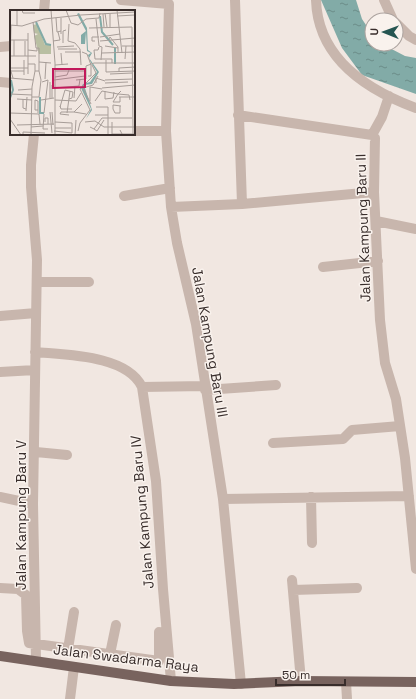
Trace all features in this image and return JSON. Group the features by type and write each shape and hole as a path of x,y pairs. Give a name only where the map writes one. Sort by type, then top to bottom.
{"main road":[{"name":"Jalan Swadarma Raya","path":"0,656 36,660 171,681 241,684 302,681 416,682"}],"street":[{"path":"44,10 45,0"},
{"path":"121,0 172,2"},
{"path":"235,0 242,204"},
{"path":"316,0 319,18 327,40 342,65 361,81 416,108"},
{"path":"384,0 390,12"},
{"name":"Jalan Kampung Baru III","path":"172,2 166,131 171,208 177,243 196,324 223,499 241,684"},
{"path":"404,31 416,40"},
{"path":"0,47 10,46"},
{"path":"0,82 10,83"},
{"path":"372,135 382,117 389,96"},
{"name":"Jalan Kampung Baru II","path":"238,116 372,135 375,138 374,192 380,320 385,363 396,400 400,426 415,539 416,569"},
{"path":"135,131 166,131"},
{"name":"Jalan Kampung Baru V","path":"34,135 31,165 37,246 34,370 36,452 33,504 36,660"},
{"path":"124,196 170,188"},
{"path":"171,208 242,204 374,192"},
{"path":"376,221 416,229"},
{"path":"323,267 378,261"},
{"path":"37,282 89,282"},
{"path":"0,316 36,313"},
{"path":"35,352 94,359 118,366 137,378 142,387 205,388 276,385"},
{"path":"0,372 34,370"},
{"name":"Jalan Kampung Baru IV","path":"142,387 156,481 171,681"},
{"path":"273,443 343,439 352,430 400,426"},
{"path":"36,452 67,455"},
{"path":"223,499 409,496"},
{"path":"0,497 33,504"},
{"path":"311,497 312,543"},
{"path":"302,681 293,585 357,588"},
{"path":"0,588 18,589 26,595 27,631 30,643 159,661 159,632"},
{"path":"68,648 74,612"},
{"path":"110,654 116,625"},
{"path":"70,699 74,667"},
{"path":"346,682 347,699"}],"water":[{"path":"321,0 356,0 364,22 364,52 397,52 405,56 416,58 416,94 362,75 342,48"}]}
